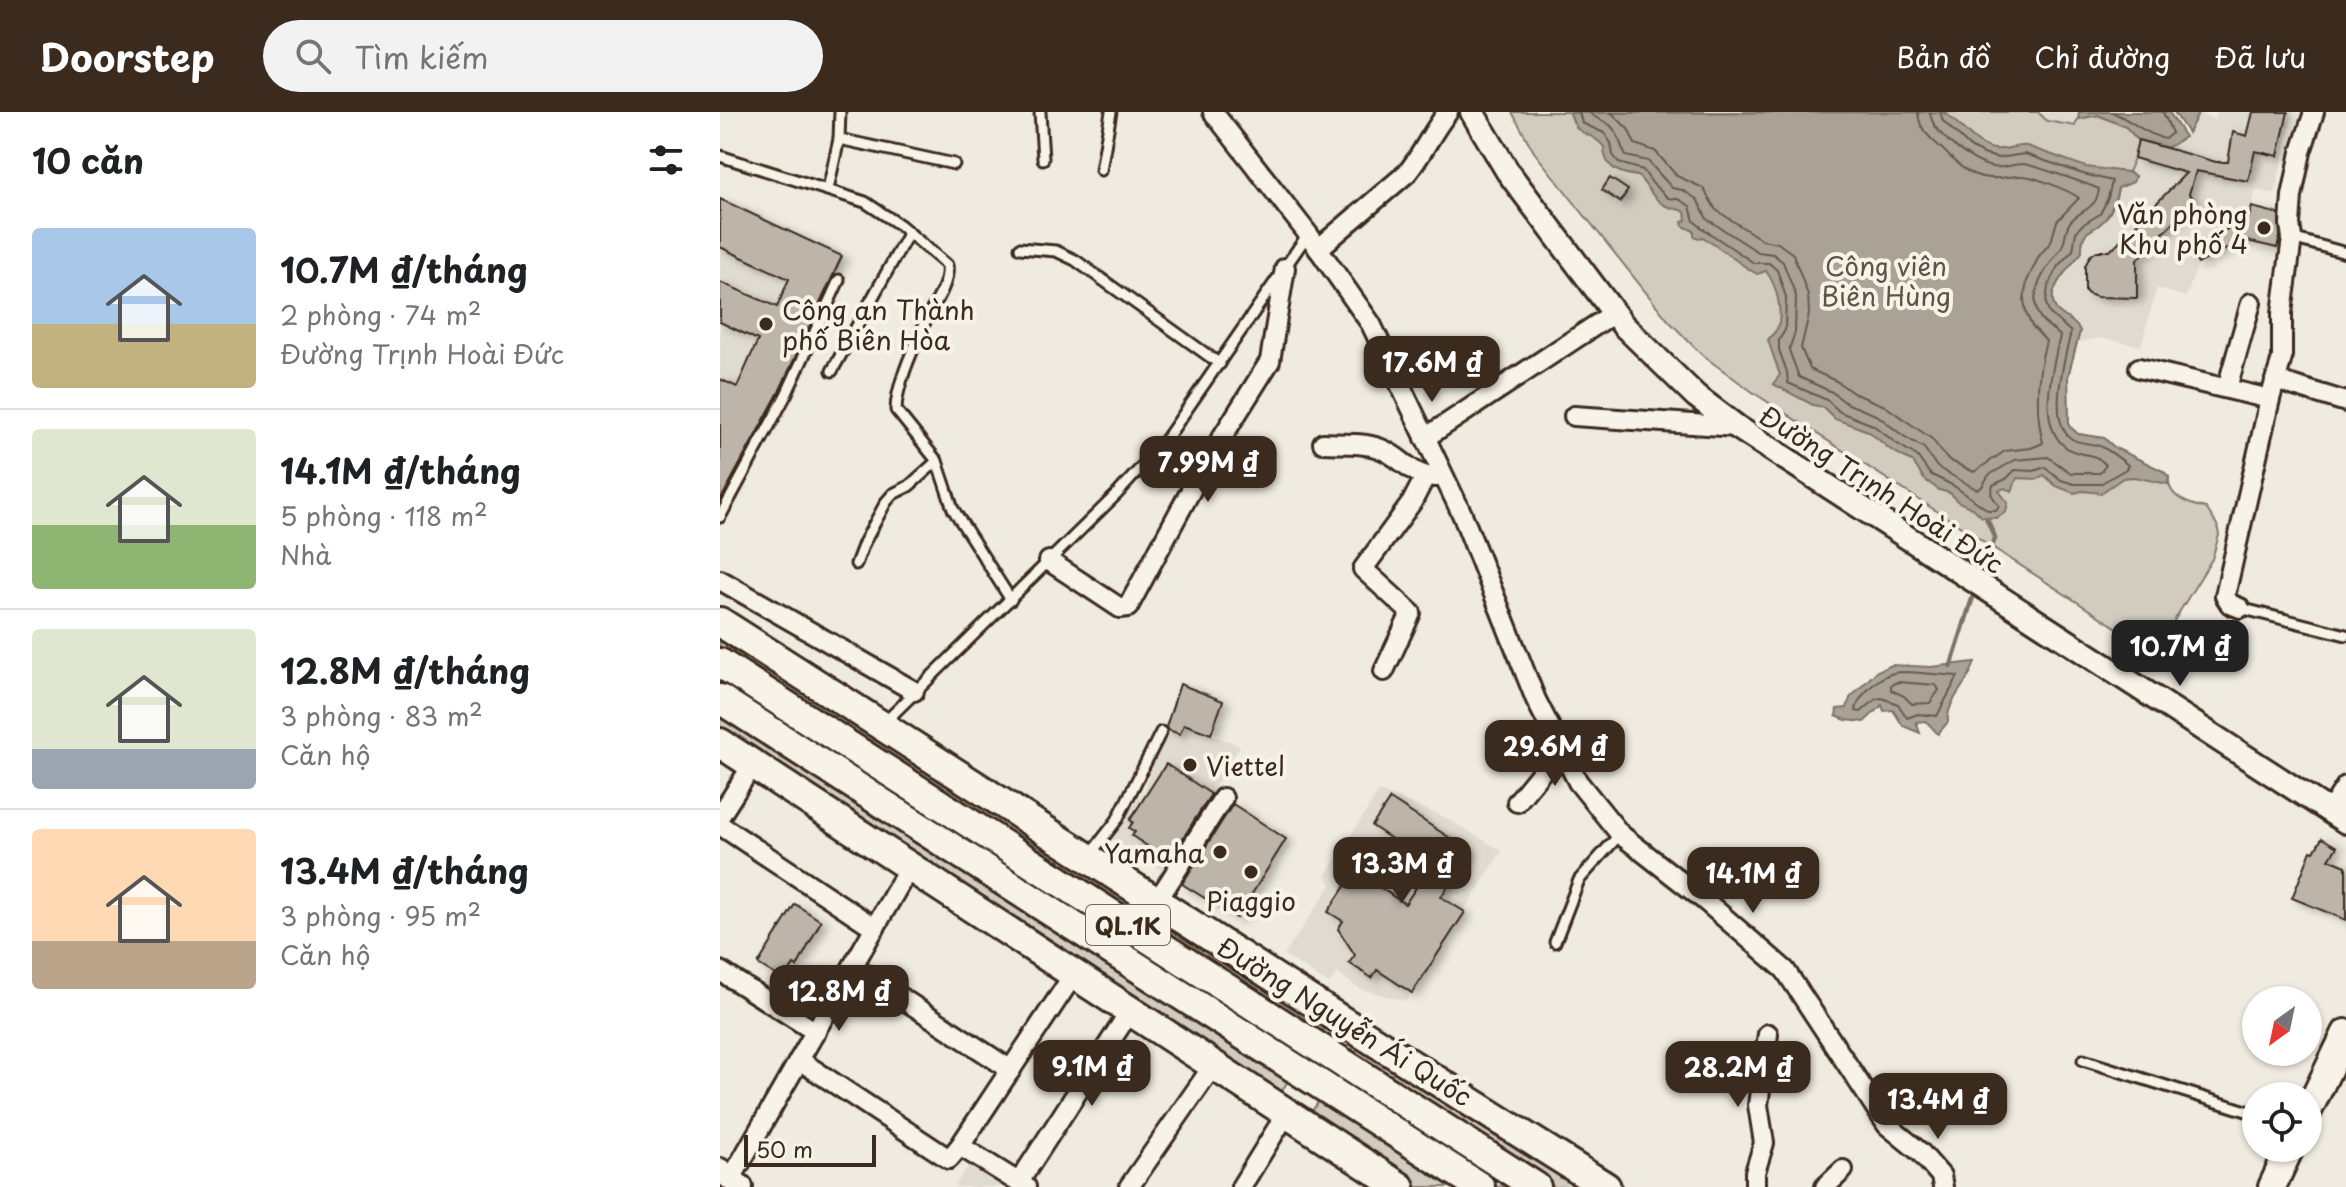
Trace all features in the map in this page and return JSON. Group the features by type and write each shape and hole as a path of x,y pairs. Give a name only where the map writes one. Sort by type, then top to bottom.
{"main road":[{"name":"Đường Nguyễn Ái Quốc","path":"720,622 1606,1187"},
{"name":"Đường Nguyễn Ái Quốc","path":"720,663 1536,1187"},
{"name":"QL.1K","path":"720,699 1480,1187"},
{"name":"QL.1K","path":"720,743 1400,1187"},
{"path":"1286,1114 1347,1024"},
{"path":"2322,1082 2346,1033"},
{"path":"2272,1187 2284,1162"}],"street":[{"path":"1213,112 1313,242 1371,324 1425,438 1434,477 1462,514 1536,700 1578,782 1620,834 1703,899 1785,970 1887,1125 1920,1152 1941,1176 1943,1187"},
{"path":"1313,242 1407,173 1448,112"},
{"name":"Đường Trịnh Hoài Đức","path":"1472,112 1508,172 1614,313 1659,362 1696,396 1737,427 2338,817"},
{"path":"2240,608 2230,604 2225,596 2282,358 2282,313 2292,238 2292,196 2301,152 2314,112"},
{"path":"1049,561 1120,608 1128,607 1204,466 1270,361 1285,268"},
{"path":"2227,388 2251,303"},
{"path":"1425,438 1614,313"},
{"path":"2139,368 2270,399"},
{"path":"2275,380 2346,402"},
{"path":"1574,416 1737,427"},
{"path":"1323,443 1379,448 1399,458 1414,472 1434,477"},
{"path":"1384,671 1411,613 1363,569 1434,477"},
{"path":"720,580 914,691"},
{"path":"1517,802 1561,748"},
{"path":"720,816 753,764"},
{"path":"2338,817 2346,786"},
{"path":"1157,901 1223,798"},
{"path":"720,825 875,928"},
{"path":"731,1179 910,866"},
{"path":"853,966 1011,1070"},
{"path":"720,971 816,1032"},
{"path":"799,1060 949,1159 954,1156 1074,974"},
{"path":"960,1146 1023,1184 1130,1011"},
{"path":"1755,1187 1755,1172 1764,1143 1758,1105 1768,1034"},
{"path":"1129,1187 1213,1066"},
{"path":"1241,1187 1286,1114"},
{"path":"1825,1187 1843,1170"}],"lane":[{"path":"828,189 839,139 840,112"},
{"path":"1040,112 1043,159"},
{"path":"1101,170 1111,112"},
{"path":"839,139 954,164"},
{"path":"720,156 873,206 942,259 948,269 947,278 919,337 896,404 899,416 937,461 953,509 1011,600"},
{"path":"832,371 909,232"},
{"path":"2292,238 2346,253"},
{"path":"882,724 1117,494 1165,441 1285,268 1313,242"},
{"path":"1020,248 1056,251 1075,260 1220,364"},
{"path":"720,517 786,395 839,280"},
{"path":"856,564 886,502 937,461"},
{"path":"2240,608 2346,635"},
{"path":"1088,857 1117,820 1161,732"},
{"path":"1555,942 1579,880 1620,834"},
{"path":"2083,1060 2242,1110"}],"shaded area":[{"path":"2038,112 2079,112 2075,126 2047,121"},
{"path":"2199,112 2215,120 2217,112 2293,112 2275,194 2256,189 2243,240 2198,264 2186,297 2157,288 2141,346 2100,338 2077,343 2054,303 2056,289 2065,271 2082,252 2082,237 2095,227 2116,200 2118,188 2123,185 2134,158 2138,140 2167,148 2188,133"},
{"name":"Công an Thành phố Biên Hòa","path":"720,199 842,256 780,393 720,503"},
{"name":"Viettel","path":"1180,684 1223,701 1211,734 1240,746 1213,790 1225,799 1174,878 1109,837 1144,791"},
{"path":"1379,791 1443,816 1502,851 1406,1001 1360,989 1337,973 1329,984 1284,955 1331,885 1326,875"},
{"path":"972,1161 1015,1187 954,1187"}],"green space":[{"name":"Công viên Biên Hùng","path":"1512,112 2038,112 2047,121 2075,126 2078,119 2098,115 2126,127 2138,140 2128,172 2135,176 2133,182 2118,188 2108,215 2086,234 2082,252 2056,286 2053,302 2056,309 2080,331 2068,376 2069,426 2078,434 2104,438 2115,448 2163,471 2169,477 2175,495 2206,508 2217,525 2219,535 2212,559 2175,619 2159,655 1754,393 1702,355 1668,320 1534,152"},
{"path":"720,634 1327,1024 1320,1035 720,651"},
{"path":"720,675 1308,1051 1302,1060 720,687"},
{"path":"720,711 1291,1076 1278,1097 720,730"},
{"path":"1357,1043 1587,1187 1554,1187 1349,1054"},
{"path":"1339,1071 1517,1187 1498,1187 1334,1080"},
{"path":"1322,1096 1462,1187 1418,1187 1308,1117"}],"water":[{"name":"Công viên Biên Hùng","path":"1941,112 1988,147 2027,146 2086,167 2127,172 2135,176 2133,182 2118,188 2108,215 2086,234 2082,252 2056,286 2053,302 2056,309 2080,331 2068,376 2069,426 2078,434 2104,438 2115,448 2163,471 2169,477 2168,484 2134,477 2123,478 2101,493 2074,493 2056,486 2044,475 2037,479 2017,478 2012,491 2004,488 1999,491 2008,503 2006,512 1997,518 1982,517 1950,493 1939,490 1924,479 1913,462 1891,450 1868,431 1835,419 1823,407 1773,384 1780,375 1768,340 1777,329 1779,307 1776,291 1766,271 1757,274 1703,237 1694,236 1694,231 1683,226 1685,212 1661,203 1638,176 1614,169 1607,160 1604,147 1580,131 1570,113"},
{"path":"2079,112 2169,112 2185,137 2167,148 2138,140 2126,127 2098,115 2078,119"},
{"path":"2174,112 2199,112 2188,133"},
{"path":"1975,662 1954,699 1948,722 1938,734 1926,721 1916,722 1920,733 1903,726 1893,710 1884,711 1882,705 1864,722 1836,716 1837,709 1847,708 1850,698 1877,671 1892,665 1931,667"}],"building":[{"path":"2253,112 2288,112 2278,156 2255,151 2248,181 2196,171 2189,194 2195,200 2137,260 2137,298 2088,294 2085,291 2085,266 2090,256 2097,251 2110,251 2186,173 2134,158 2138,140 2216,162 2228,162 2233,132 2247,136"},
{"path":"1610,178 1628,190 1620,202 1602,190"},
{"name":"Công an Thành phố Biên Hòa","path":"720,199 842,256 779,392 720,501 720,379 737,387 758,340 720,322 720,282 777,307 789,279 720,247"},
{"path":"2252,207 2279,214 2277,248 2243,240 2198,264 2189,250 2249,217"},
{"path":"1180,684 1223,701 1211,734 1184,724 1180,734 1166,727"},
{"path":"1166,764 1211,794 1169,860 1132,836 1135,832 1129,828 1133,822 1130,820"},
{"path":"1390,799 1470,851 1441,897 1465,912 1412,993 1377,970 1372,978 1349,963 1355,955 1338,929 1343,921 1328,912 1355,871 1405,904 1431,865 1372,826"},
{"path":"1233,804 1286,839 1237,918 1182,884"},
{"path":"2322,838 2337,847 2329,859 2346,866 2346,920 2292,898 2311,851 2314,852"},
{"path":"795,904 821,921 797,967 794,965 784,980 758,964"}],"waterway":[{"path":"1980,577 1995,538 1987,519"},
{"path":"1951,666 1975,590"}],"place":[{"name":"Văn phòng Khu phố 4","path":"2264,228"},
{"name":"Công an Thành phố Biên Hòa","path":"766,324"},
{"name":"Viettel","path":"1190,765"},
{"name":"Yamaha","path":"1220,852"},
{"name":"Piaggio","path":"1251,872"}]}
